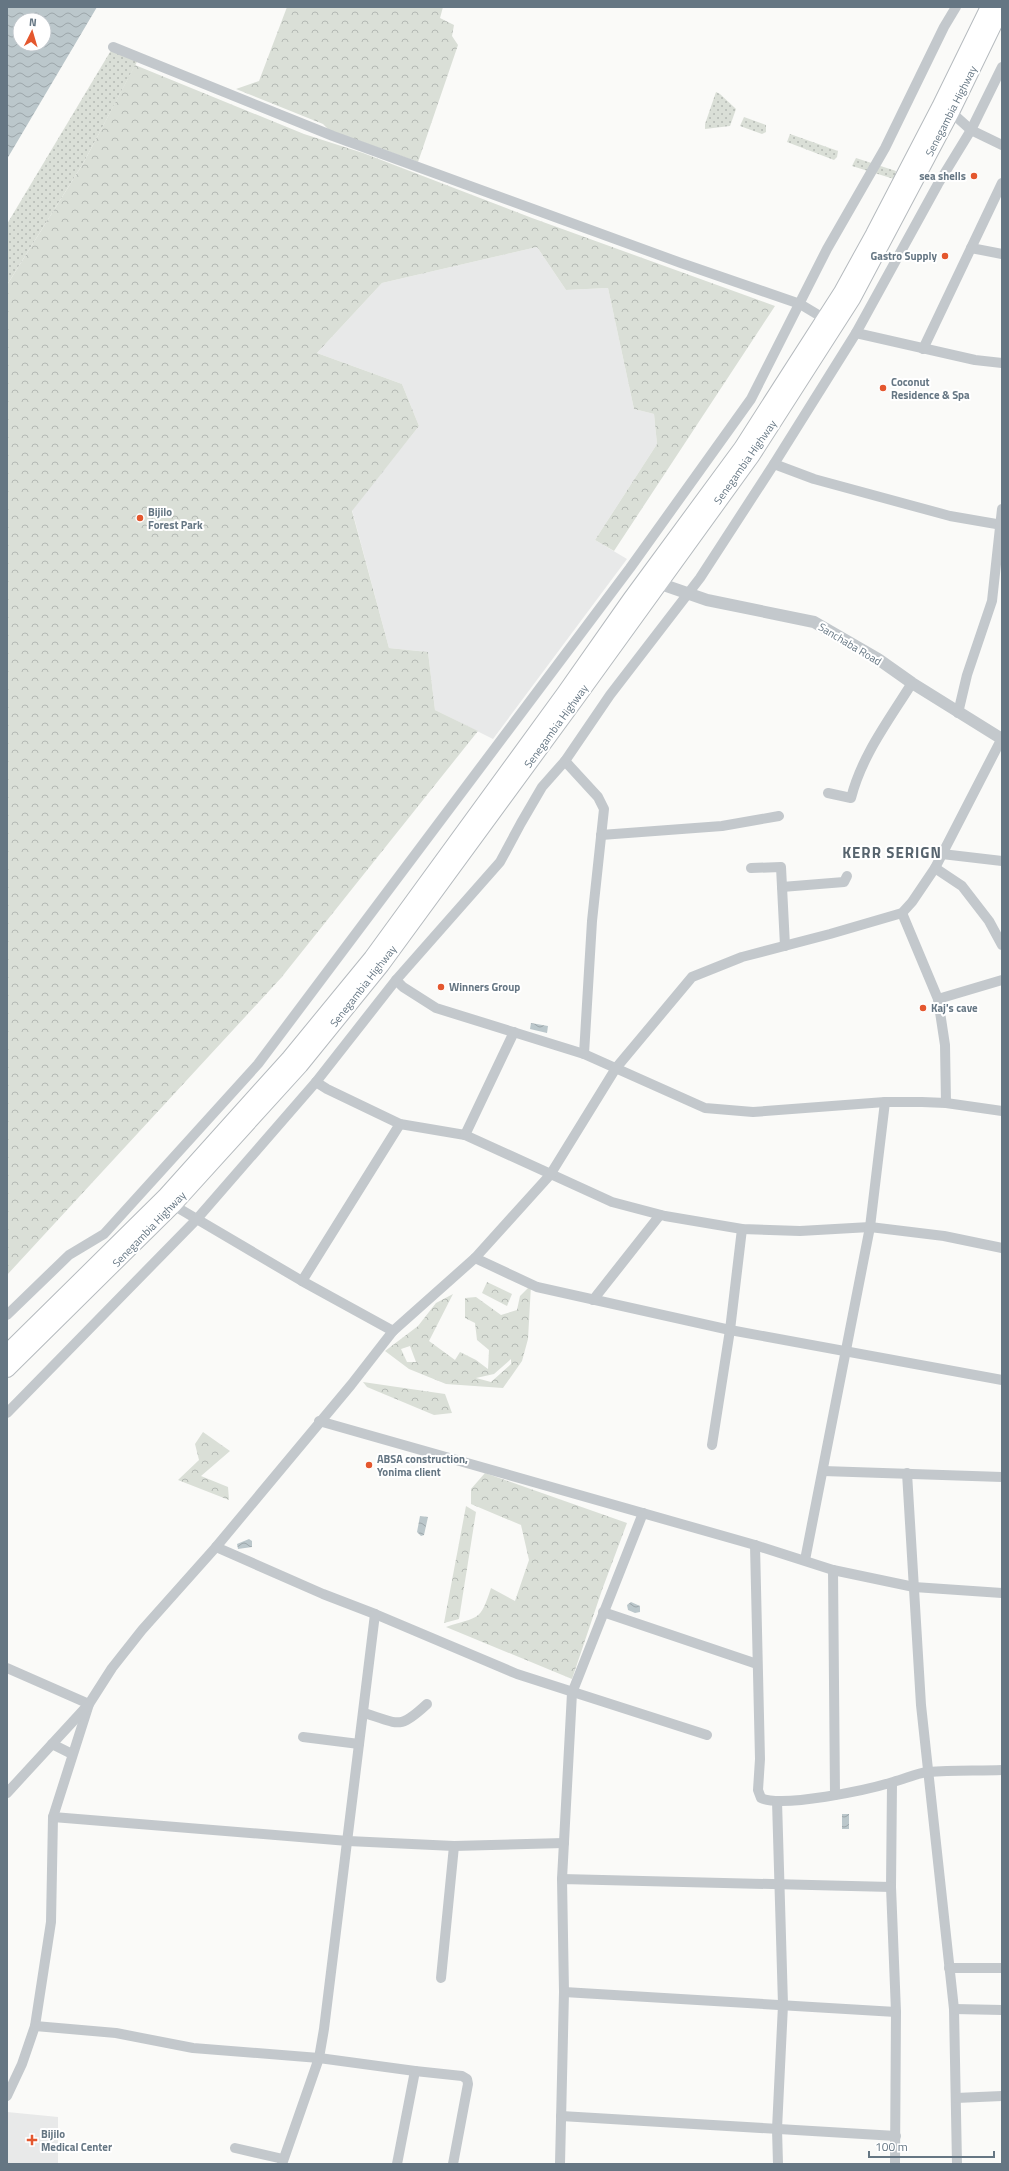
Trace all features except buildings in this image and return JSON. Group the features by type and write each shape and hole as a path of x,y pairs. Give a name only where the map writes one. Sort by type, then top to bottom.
{"main road":[{"name":"Senegambia Highway","path":"7,1353 148,1213 219,1139 286,1063 372,958 742,448 825,319 874,234 940,107 988,7"},
{"name":"Senegambia Highway","path":"7,1369 173,1205 277,1092 382,965 752,455 852,298 951,112 1002,7"}],"street":[{"path":"7,1315 69,1255 104,1234 258,1064 630,568 752,399 827,249 885,148 944,27 956,7"},
{"path":"113,47 387,157 800,304 825,319"},
{"path":"7,1413 196,1220 316,1082 396,980 500,862 520,823 542,788 565,761 610,695 686,593 700,578 774,464 856,333 938,184 971,130 1002,67"},
{"path":"951,112 971,130 1002,145"},
{"path":"923,349 1002,183"},
{"path":"971,248 1002,254"},
{"path":"856,333 923,349 1002,363"},
{"path":"774,464 814,479 950,516 1001,525"},
{"path":"958,713 967,675 992,601 1002,508"},
{"name":"Sanchaba Road","path":"658,583 686,593 742,609 814,622 878,659 912,684 1002,739"},
{"path":"828,793 851,798 857,775 869,752 912,684"},
{"path":"7,1794 89,1704 112,1668 142,1630 216,1547 351,1385 393,1331 475,1258 550,1176 616,1068 692,977 742,957 902,913 912,902 934,868 1002,739"},
{"path":"565,761 598,797 604,809 592,921 584,1054"},
{"path":"601,835 722,826 779,816"},
{"path":"942,854 1002,861"},
{"path":"751,868 781,867 785,946"},
{"path":"934,868 962,886 989,921 1002,946"},
{"path":"782,887 844,882 847,876"},
{"path":"902,913 938,1000 945,1045 946,1103"},
{"path":"396,980 403,987 436,1008 584,1054 705,1108 753,1112 885,1102 946,1103 1002,1110"},
{"path":"938,1000 1002,980"},
{"path":"465,1135 514,1032"},
{"path":"316,1082 327,1089 400,1124 465,1135 550,1176 612,1202 660,1215 742,1229 800,1231 870,1227 944,1236 1002,1248"},
{"path":"805,1560 870,1227 885,1102"},
{"path":"302,1281 400,1124"},
{"path":"173,1205 196,1220 302,1281 393,1331"},
{"path":"593,1300 660,1215"},
{"path":"712,1445 730,1330 742,1229"},
{"path":"475,1258 537,1287 593,1300 730,1330 846,1350 1002,1380"},
{"path":"319,1422 755,1545 833,1570 914,1588 1002,1593"},
{"path":"823,1471 1002,1477"},
{"path":"907,1473 921,1705 927,1772 954,2009 957,2164"},
{"path":"560,2164 564,1992 562,1879 572,1693 643,1513"},
{"path":"755,1545 760,1759 758,1790 761,1798 777,1801 835,1795 892,1783 927,1772 1002,1770"},
{"path":"216,1547 323,1594 375,1614 517,1674 572,1693 707,1735"},
{"path":"833,1570 835,1795"},
{"path":"603,1612 757,1664"},
{"path":"235,2148 283,2162 319,2058 348,1841 375,1614"},
{"path":"7,1668 89,1704"},
{"path":"7,2096 22,2064 35,2026 52,1922 53,1817 89,1704"},
{"path":"364,1713 401,1724 410,1720 427,1704"},
{"path":"303,1737 359,1744"},
{"path":"52,1744 72,1754"},
{"path":"892,1783 891,1887 896,2012 895,2164"},
{"path":"777,1801 783,2005 778,2164"},
{"path":"53,1817 348,1841 454,1846 564,1843"},
{"path":"441,1978 454,1846"},
{"path":"562,1879 780,1886 891,1887"},
{"path":"949,1968 1002,1968"},
{"path":"564,1992 896,2012"},
{"path":"954,2009 1002,2010"},
{"path":"35,2026 116,2033 192,2048 319,2058 462,2076 467,2079 468,2084 453,2164"},
{"path":"397,2164 415,2071"},
{"path":"956,2098 1002,2096"},
{"path":"561,2116 896,2136"}],"shaded area":[{"path":"537,247 566,290 608,288 634,409 654,414 657,444 595,540 627,559 493,739 435,710 428,652 389,648 352,510 419,426 402,384 317,353 382,283"},
{"name":"Bijilo Medical Center","path":"7,2112 58,2117 58,2164 7,2164"}],"green space":[{"path":"287,7 443,7 440,18 454,25 452,36 458,45 418,162 329,130 323,124 236,89 259,81"},
{"path":"113,47 139,58 84,162 7,285 7,224"},
{"path":"135,65 304,134 363,153 532,218 775,306 614,551 595,540 657,444 654,414 634,409 608,288 566,290 537,247 382,283 317,353 402,384 419,426 352,511 389,648 428,652 435,710 478,731 281,978 7,1275 7,285 84,162"},
{"path":"716,92 736,109 730,126 705,129 705,124"},
{"path":"744,117 766,125 766,132 762,134 740,126"},
{"path":"790,134 838,151 837,157 834,160 787,142"},
{"path":"856,158 896,171 894,179 852,166"},
{"path":"487,1282 512,1294 507,1306 482,1293"},
{"path":"531,1285 528,1339 522,1361 503,1388 446,1384 409,1369 385,1351 418,1326 436,1303 453,1294 429,1341 455,1360 460,1352 476,1360 488,1369 489,1350 477,1340 475,1323 465,1318 465,1298 476,1297 501,1315 517,1310 520,1296","holes":["410,1346 416,1362 407,1362 401,1349","511,1359 511,1364 491,1382 476,1378 494,1374"]},
{"path":"363,1382 445,1394 452,1413 434,1415 367,1387"},
{"path":"203,1432 230,1451 201,1476 228,1487 229,1500 178,1480 199,1460 195,1444"},
{"path":"485,1473 627,1523 602,1590 572,1679 446,1627 477,1616 484,1607 491,1588 515,1601 529,1560 521,1525 471,1504 471,1489"},
{"path":"466,1506 476,1512 459,1619 444,1623"}],"water":[{"path":"7,7 97,7 7,159"},
{"path":"531,1023 548,1026 547,1033 530,1029"},
{"path":"420,1516 428,1517 424,1535 421,1536 417,1532"},
{"path":"249,1539 252,1541 252,1547 238,1549 237,1544"},
{"path":"631,1602 640,1606 640,1612 635,1613 628,1610 627,1605"},
{"path":"842,1814 849,1814 849,1829 842,1829"}],"place":[{"name":"sea shells","path":"974,176"},
{"name":"Gastro Supply","path":"945,256"},
{"name":"Coconut Residence & Spa","path":"883,388"},
{"name":"Bijilo Forest Park","path":"140,518"},
{"name":"Winners Group","path":"441,987"},
{"name":"Kaj's cave","path":"923,1008"},
{"name":"ABSA construction, Yonima client","path":"369,1465"},
{"name":"Bijilo Medical Center","path":"32,2140"}],"district":[{"name":"KERR SERIGN","path":"892,853"}]}
